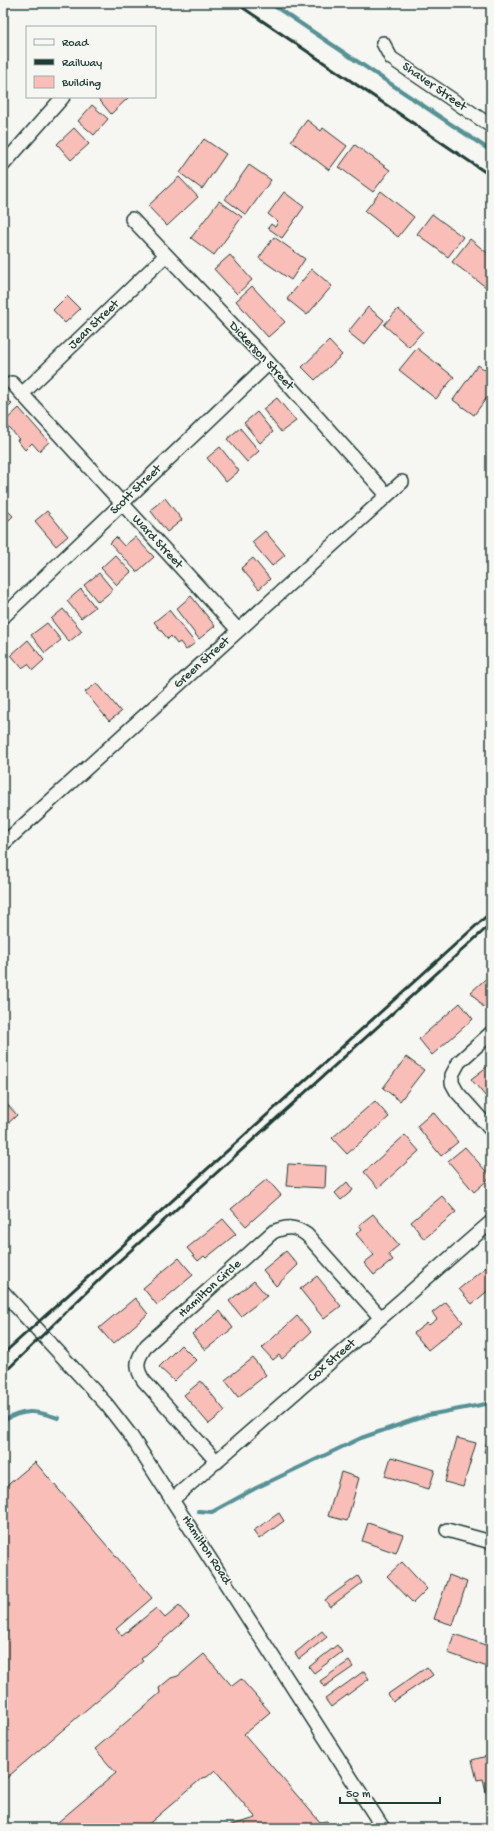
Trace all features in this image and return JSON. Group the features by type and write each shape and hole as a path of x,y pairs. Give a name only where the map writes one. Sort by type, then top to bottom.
{"street":[{"name":"Shaver Street","path":"383,43 391,58 491,126"},
{"path":"3,165 62,98"},
{"name":"Dickerson Street","path":"132,219 269,363 388,495"},
{"name":"Jean Street","path":"22,394 166,255"},
{"name":"Scott Street","path":"3,617 269,363"},
{"name":"Ward Street","path":"12,383 238,630"},
{"name":"Green Street","path":"3,844 402,482"},
{"path":"491,1033 459,1062 452,1075 452,1083 457,1092 491,1130"},
{"name":"Cox Street","path":"173,1499 491,1222"},
{"name":"Hamilton Circle","path":"217,1462 144,1381 138,1373 138,1363 141,1353 147,1345 273,1232 283,1228 293,1227 307,1235 381,1318"},
{"name":"Hamilton Road","path":"3,1292 107,1405 131,1436 173,1499 383,1828"},
{"path":"446,1530 491,1542"}],"building":[{"path":"98,98 128,98 111,114"},
{"path":"92,105 108,119 94,135 78,121"},
{"path":"307,120 321,131 323,128 347,146 329,170 291,141"},
{"path":"74,128 89,144 71,160 57,144"},
{"path":"204,139 226,154 202,189 180,173"},
{"path":"355,145 390,170 373,192 339,167"},
{"path":"249,165 271,180 246,215 225,199"},
{"path":"179,177 198,197 167,226 148,206"},
{"path":"381,191 414,217 398,237 365,211"},
{"path":"284,192 304,207 282,238 268,228 271,224 275,227 278,222 268,214"},
{"path":"219,201 242,217 214,255 191,238"},
{"path":"432,214 463,237 448,257 417,234"},
{"path":"274,237 305,259 291,280 259,258"},
{"path":"470,239 491,256 490,290 452,262"},
{"path":"230,255 252,280 237,294 214,269"},
{"path":"312,269 332,286 307,315 287,299"},
{"path":"252,286 285,322 268,337 236,301"},
{"path":"67,296 80,309 65,323 53,310"},
{"path":"368,307 384,320 364,345 348,332"},
{"path":"398,309 423,331 409,347 384,325"},
{"path":"329,341 342,355 315,380 302,367"},
{"path":"417,348 454,377 436,399 399,370"},
{"path":"478,365 491,374 491,392 474,415 453,400"},
{"path":"3,395 12,404 3,413"},
{"path":"277,398 296,421 281,432 263,409"},
{"path":"19,408 49,442 39,451 32,443 25,450 17,440 19,439 4,422"},
{"path":"257,412 273,432 260,443 244,423"},
{"path":"240,428 259,451 247,462 227,439"},
{"path":"220,447 239,471 226,482 207,458"},
{"path":"165,498 182,520 167,532 150,510"},
{"path":"3,506 13,516 6,523 3,520"},
{"path":"47,511 68,536 56,546 35,521"},
{"path":"265,531 285,555 272,566 252,542"},
{"path":"116,537 124,546 135,537 154,557 137,572 110,543"},
{"path":"115,555 131,572 117,585 101,568"},
{"path":"253,558 270,579 259,589 241,568"},
{"path":"99,573 113,590 98,602 84,585"},
{"path":"81,589 95,607 81,618 67,601"},
{"path":"191,596 215,626 199,639 176,609"},
{"path":"63,609 82,631 69,642 51,619"},
{"path":"169,610 195,643 186,650 180,642 177,644 171,636 168,639 154,622"},
{"path":"47,623 61,640 45,653 31,635"},
{"path":"28,640 44,660 33,670 28,664 22,668 11,655"},
{"path":"97,683 121,712 109,721 85,692"},
{"path":"491,974 491,1002 484,1008 471,992"},
{"path":"460,1003 473,1019 432,1055 419,1039"},
{"path":"406,1057 424,1070 400,1101 383,1088"},
{"path":"488,1066 491,1070 491,1103 471,1079"},
{"path":"3,1100 17,1115 3,1128"},
{"path":"375,1101 389,1117 347,1154 332,1138"},
{"path":"433,1112 458,1142 441,1156 417,1126"},
{"path":"405,1135 419,1151 378,1188 364,1172"},
{"path":"465,1147 491,1177 474,1192 448,1161"},
{"path":"288,1164 326,1166 325,1188 286,1186"},
{"path":"267,1179 281,1195 246,1226 231,1209"},
{"path":"347,1182 353,1190 341,1200 335,1193"},
{"path":"442,1196 456,1212 424,1239 411,1222"},
{"path":"373,1214 399,1245 388,1254 393,1260 374,1275 364,1263 374,1255 356,1234 362,1229 359,1225"},
{"path":"223,1219 236,1234 206,1258 204,1256 198,1261 187,1248"},
{"path":"286,1251 298,1265 276,1286 263,1270"},
{"path":"179,1258 193,1275 157,1305 143,1288"},
{"path":"491,1263 491,1288 472,1304 459,1289"},
{"path":"317,1276 341,1306 324,1319 300,1289"},
{"path":"254,1281 267,1296 241,1316 229,1301"},
{"path":"135,1298 148,1314 113,1344 99,1328"},
{"path":"446,1302 463,1322 428,1350 414,1333 427,1323 429,1325 437,1319 432,1313"},
{"path":"220,1311 233,1328 205,1350 192,1334"},
{"path":"297,1316 311,1332 282,1359 279,1355 273,1360 262,1348"},
{"path":"181,1345 196,1360 174,1381 159,1367"},
{"path":"253,1358 266,1375 238,1397 225,1380"},
{"path":"201,1381 225,1411 209,1424 184,1395"},
{"path":"489,1433 491,1433 491,1454 484,1452"},
{"path":"457,1438 476,1443 463,1487 445,1482"},
{"path":"391,1457 435,1470 429,1489 385,1476"},
{"path":"35,1462 152,1598 116,1629 122,1636 156,1608 165,1618 179,1606 189,1617 141,1659 143,1661 3,1781 3,1489"},
{"path":"341,1472 359,1478 347,1521 328,1516"},
{"path":"279,1513 284,1521 259,1539 253,1531"},
{"path":"368,1523 403,1535 396,1553 362,1541"},
{"path":"402,1562 427,1589 413,1603 387,1576"},
{"path":"449,1575 467,1582 453,1625 434,1619"},
{"path":"358,1576 362,1583 330,1607 325,1600"},
{"path":"322,1631 327,1637 299,1659 295,1653"},
{"path":"454,1634 491,1647 490,1668 448,1653"},
{"path":"337,1645 342,1652 314,1673 309,1667"},
{"path":"204,1654 232,1686 241,1679 270,1712 244,1734 320,1822 327,1821 329,1828 221,1828 256,1818 215,1770 207,1777 202,1778 144,1828 51,1828 116,1773 95,1749 160,1693 159,1688 171,1678 178,1676"},
{"path":"349,1661 353,1667 324,1687 320,1681"},
{"path":"427,1667 433,1675 393,1702 388,1694"},
{"path":"364,1671 369,1679 331,1707 325,1699"},
{"path":"491,1755 491,1811 483,1779 477,1780 472,1760"}],"waterway":[{"path":"270,3 491,151"},
{"path":"198,1511 212,1512 256,1488 361,1438 428,1415 491,1403"},
{"path":"3,1421 17,1414 30,1412 43,1413 58,1418"}],"railway":[{"path":"236,3 491,176"},
{"path":"3,1354 491,912"},
{"path":"3,1374 107,1272 491,924"}]}
